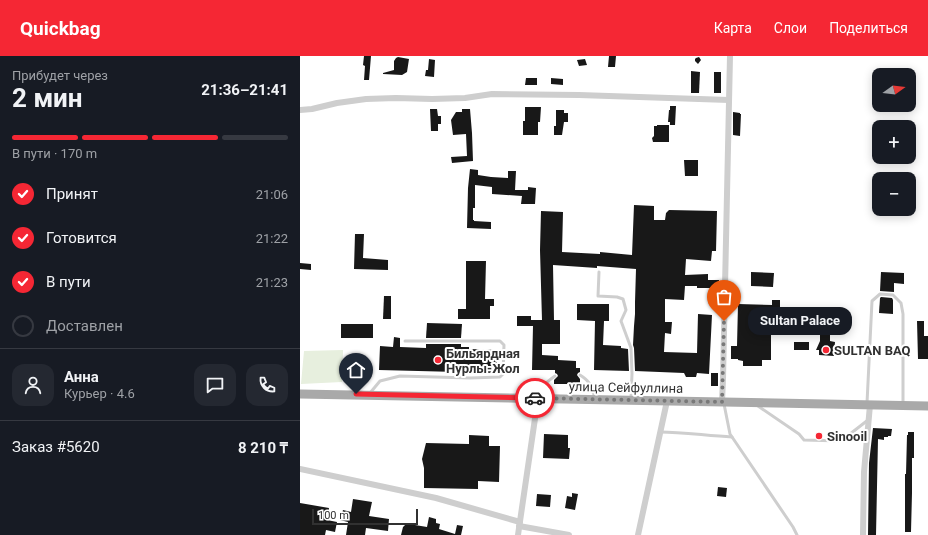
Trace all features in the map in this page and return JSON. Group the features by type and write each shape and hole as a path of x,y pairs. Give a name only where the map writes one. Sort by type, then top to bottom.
{"main road":[{"name":"улица Сейфуллина","path":"300,394 928,406"}],"street":[{"path":"723,402 730,56"},
{"path":"300,110 312,109 337,103 366,100 396,98 465,98 492,94 579,95 729,100"},
{"path":"518,535 538,398"},
{"path":"638,535 666,401"},
{"path":"863,535 864,472 869,420 868,405"},
{"path":"300,469 436,498 520,524 569,535"}],"lane":[{"path":"599,272 598,296 617,297 623,299 626,310 621,321 630,348 632,374 631,400"},
{"path":"868,405 872,301 880,294 893,295 901,302 903,314 903,405"},
{"path":"369,395 380,381 400,376 470,378 500,377 503,374 504,344 500,341 405,341"},
{"path":"580,375 590,383 596,400"},
{"path":"538,398 546,382 554,376"},
{"path":"723,402 730,434 797,535"},
{"path":"753,402 799,434 804,440 841,441 869,420"},
{"path":"660,432 680,432 732,437"}],"green space":[{"path":"343,350 342,382 301,384 304,351"}],"building":[{"path":"364,56 371,56 369,80 364,80"},
{"path":"609,56 616,56 615,67 608,67"},
{"path":"398,57 409,59 407,72 402,75 383,74 394,70 394,61"},
{"path":"699,57 701,60 698,64 695,59"},
{"path":"429,59 435,60 434,77 425,76 426,70 428,70"},
{"path":"585,59 587,65 579,66 577,60"},
{"path":"691,71 700,72 699,93 691,93"},
{"path":"714,72 721,72 721,93 714,93"},
{"path":"526,78 537,78 537,85 525,85"},
{"path":"551,78 563,79 563,85 551,84"},
{"path":"670,106 676,106 675,125 670,125 670,122 668,122"},
{"path":"525,107 541,107 540,122 538,122 538,135 523,135"},
{"path":"430,109 437,109 438,116 441,116 441,124 438,124 438,131 431,131"},
{"path":"462,109 470,109 473,161 452,163 451,157 467,156 466,134 453,135 451,120 456,112 462,112"},
{"path":"556,110 564,110 564,113 568,113 568,122 564,122 562,135 554,135 554,126 556,126"},
{"path":"733,112 741,114 740,136 733,135"},
{"path":"669,125 669,142 653,142 652,138 654,136 654,126"},
{"path":"684,160 698,160 698,176 685,176"},
{"path":"470,169 478,170 478,175 508,178 508,171 516,171 515,190 528,190 528,187 536,188 535,204 521,204 522,196 492,194 492,187 475,185 475,208 473,208 473,220 491,222 491,229 467,228"},
{"path":"634,205 654,206 654,220 665,220 666,213 669,210 717,211 716,251 712,251 711,261 686,259 685,275 708,274 708,280 719,280 718,304 710,304 711,288 697,288 697,286 685,286 684,300 665,299 665,322 672,322 671,334 665,333 664,352 697,353 698,314 712,315 709,374 697,373 696,377 686,377 684,373 635,371 633,345 636,269 553,265 554,320 560,320 560,344 542,344 542,355 558,356 558,360 576,361 576,368 580,368 580,372 577,375 580,379 580,384 554,384 554,380 558,376 555,373 555,370 532,370 533,326 517,326 517,316 531,316 531,320 542,320 540,250 541,211 563,212 562,252 600,254 600,252 632,255"},
{"path":"355,234 364,234 363,258 388,260 388,270 354,269"},
{"path":"466,261 486,261 485,299 494,299 494,306 490,306 490,319 458,319 458,309 466,309"},
{"path":"300,263 311,264 311,270 300,269"},
{"path":"751,272 774,273 773,287 751,286"},
{"path":"881,272 904,273 904,284 894,283 894,292 880,291"},
{"path":"384,296 391,296 391,319 383,319"},
{"path":"881,297 892,298 893,314 879,313"},
{"path":"772,300 780,300 780,325 771,324 771,360 762,360 762,366 743,366 743,361 731,359 731,346 737,346 738,304 772,305"},
{"path":"577,304 609,304 609,321 604,321 603,345 621,346 621,348 628,349 629,371 594,370 595,321 577,320"},
{"path":"917,321 924,321 924,336 928,336 928,359 918,359"},
{"path":"427,323 462,324 461,338 426,338"},
{"path":"341,324 373,324 373,338 341,338"},
{"name":"SULTAN BAQ","path":"820,333 830,333 830,341 835,342 834,356 819,355 819,350 816,350 820,341"},
{"name":"Бильярдная Нурлы-Жол","path":"394,337 400,338 400,347 426,348 426,344 461,344 461,347 469,347 469,349 497,350 497,373 379,370 380,346 393,347"},
{"path":"794,342 809,342 809,350 794,350"},
{"path":"711,373 718,373 718,386 711,386"},
{"path":"873,428 892,429 891,436 884,437 884,440 878,439 876,535 868,535 869,463"},
{"path":"908,432 914,432 914,458 912,458 911,532 905,532 905,474"},
{"path":"544,434 568,435 568,448 570,448 569,459 543,458"},
{"path":"469,435 489,436 489,446 500,446 499,482 478,481 478,489 424,488 424,468 422,459 426,443 469,444"},
{"path":"718,487 727,488 726,497 717,496"},
{"path":"572,493 578,494 575,510 565,508 567,496 572,497"},
{"path":"537,494 551,495 550,507 536,506"},
{"path":"353,499 372,502 369,516 389,519 388,531 366,528 365,535 346,535 348,522 340,520 343,510 351,512"},
{"path":"300,503 329,508 327,520 337,522 335,532 326,530 325,535 300,535"},
{"path":"429,517 436,519 436,523 440,524 439,529 455,534 457,525 463,526 461,535 401,535 403,527 406,524 427,527"}],"way so far":[{"path":"535,398 722,402 724,321"}],"place":[{"name":"Sultan Palace","path":"724,321"},
{"name":"SULTAN BAQ","path":"826,350"},
{"name":"Бильярдная Нурлы-Жол","path":"438,360"},
{"name":"Sinooil","path":"819,436"}],"route":[{"path":"356,394 535,398"}]}
